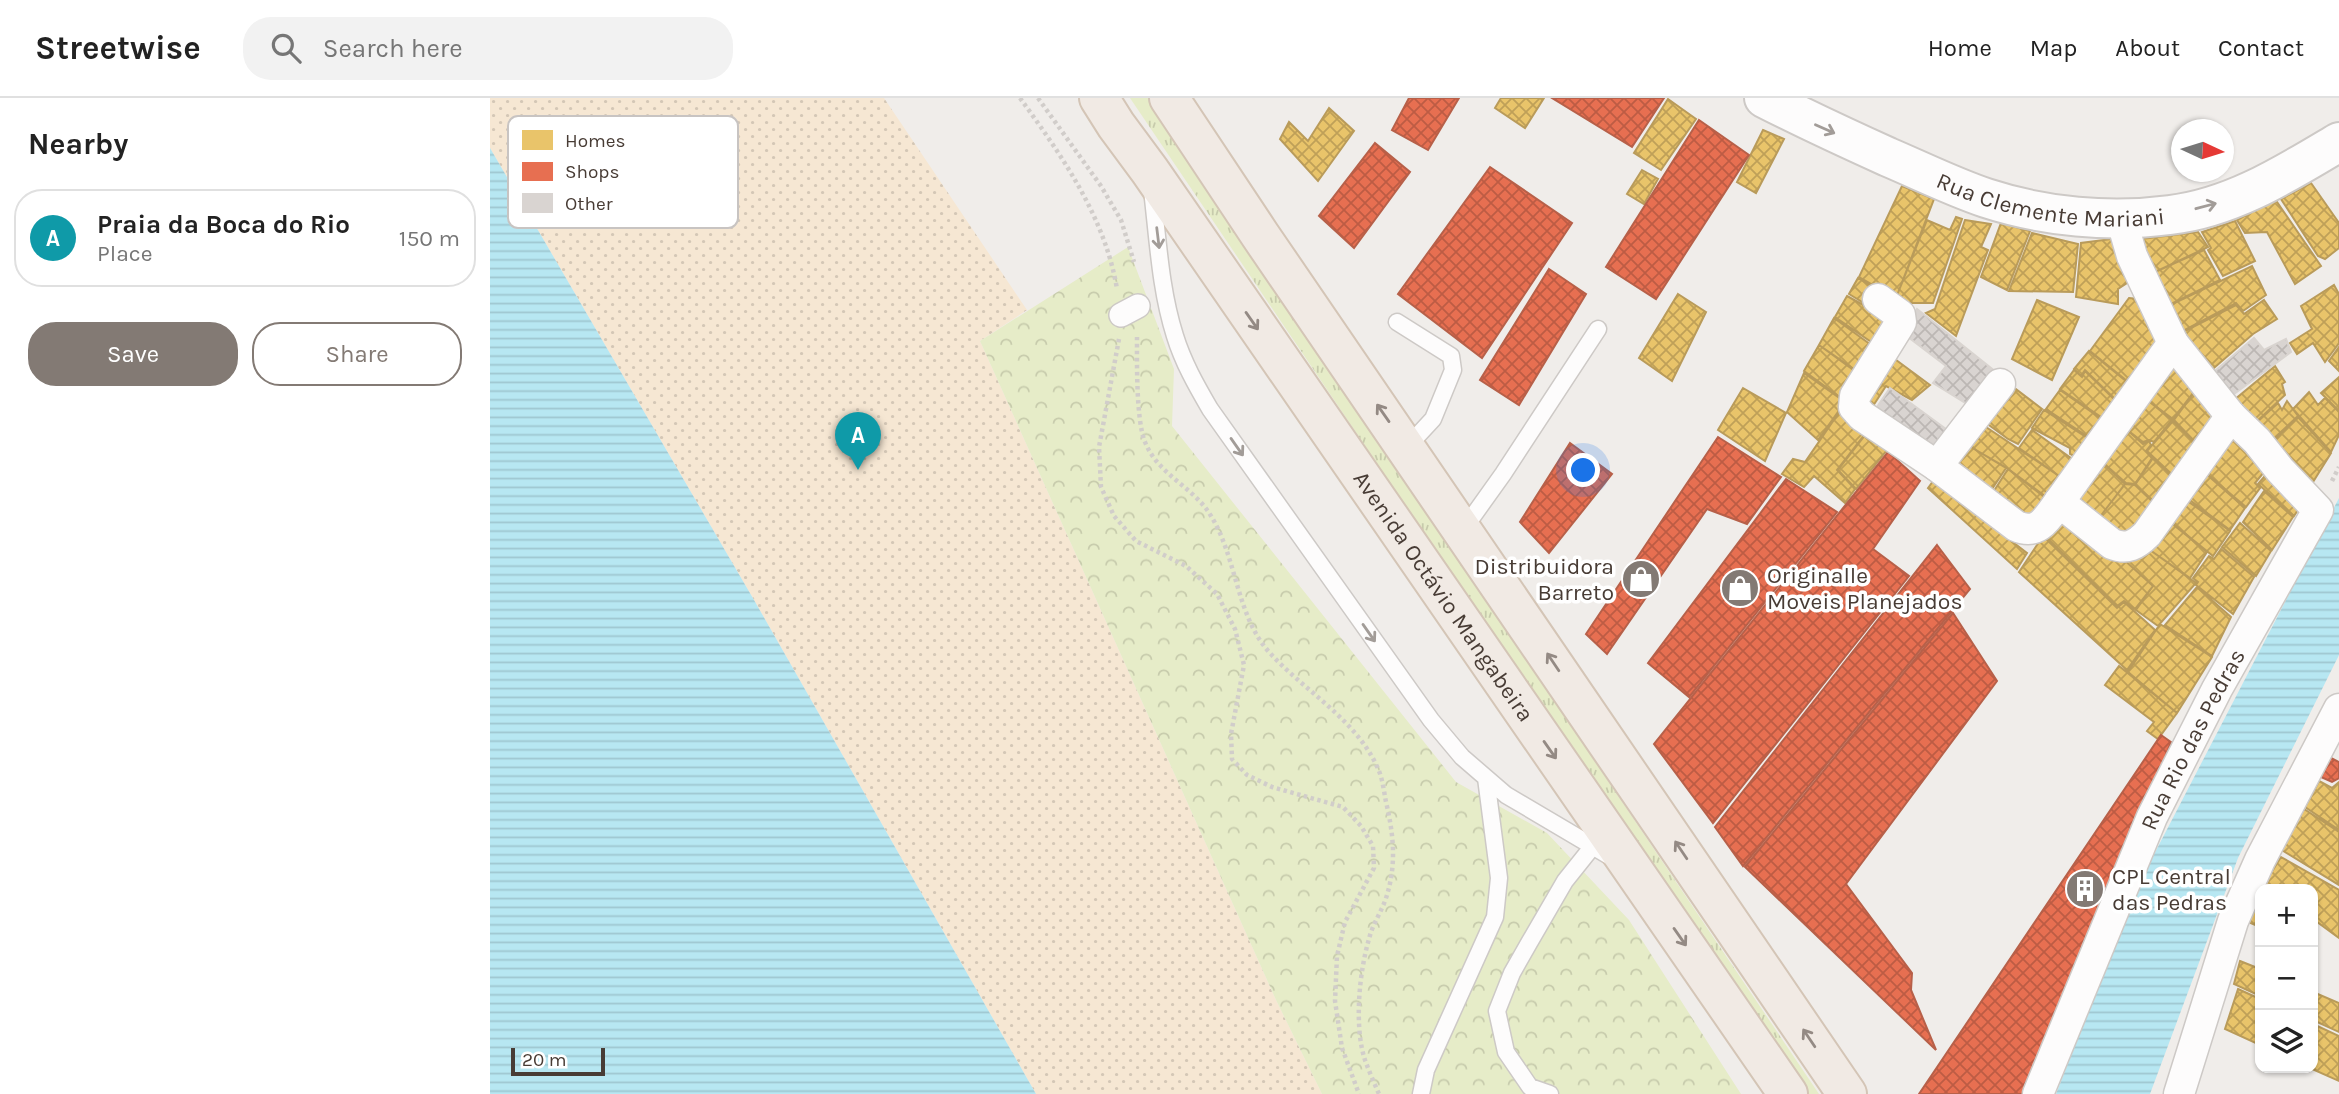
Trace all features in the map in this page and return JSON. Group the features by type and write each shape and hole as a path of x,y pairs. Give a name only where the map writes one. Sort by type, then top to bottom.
{"main road":[{"name":"Avenida Octávio Mangabeira","path":"1099,98 1788,1094"},
{"path":"1170,98 1260,235 1847,1094"}],"street":[{"name":"Rua Clemente Mariani","path":"1764,98 1812,123 1944,182 1987,198 2043,212 2121,218 2172,215 2222,202 2273,181 2339,142"},
{"path":"2059,502 2112,544 2130,547 2147,534 2231,416 2173,343 2132,256 2121,218"},
{"path":"1878,299 1900,315 1901,322 1855,396 1854,407 1862,416 2025,530 2036,529 2043,523 2173,343"},
{"path":"1937,466 2000,384"},
{"name":"Rua Rio das Pedras","path":"2038,1094 2152,817 2217,689 2318,510 2257,441 2231,416"},
{"path":"2179,1094 2233,921 2266,847 2339,709"}],"lane":[{"path":"1150,171 1165,294 1175,336 1190,373 1210,409 1431,720 1462,757 1506,795 1633,870"},
{"path":"1397,322 1451,356 1453,370 1433,419 1407,447"},
{"path":"1463,530 1598,329"},
{"path":"1421,1094 1426,1070 1495,917 1499,878 1486,778"},
{"path":"1550,1094 1530,1087 1506,1052 1497,1011 1512,974 1565,881 1593,846"}],"path":[{"path":"1020,98 1057,149 1089,204 1110,252 1129,310 1145,442 1163,471 1192,494 1211,515 1225,547 1248,617 1267,650 1344,720 1364,743 1379,772 1394,833 1394,866 1386,899 1369,938 1362,972 1359,1014 1364,1058 1379,1094"},
{"path":"1038,98 1101,186 1121,220 1134,262 1129,310 1099,447 1101,487 1114,516 1136,541 1186,566 1217,594 1235,629 1244,666 1231,734 1232,759 1247,775 1272,787 1343,807 1361,826 1373,846 1374,868 1345,922 1337,956 1335,1001 1342,1048 1359,1094"}],"green space":[{"path":"1130,98 1148,98 1819,1094 1803,1094"},
{"path":"1128,247 1174,369 1172,426 1456,782 1547,833 1629,920 1741,1094 1322,1094 1276,1000 980,341"}],"sand":[{"path":"490,98 884,98 1027,310 980,341 1276,1000 1322,1094 1036,1094 754,600 537,228 738,228 738,116 508,116 508,179 490,148"}],"water":[{"path":"490,148 508,179 508,228 537,228 754,600 1036,1094 490,1094"},
{"path":"2339,498 2339,655 2238,858 2150,1094 2056,1094 2135,891"}],"building: Homes":[{"path":"1501,98 1544,98 1525,128 1495,108"},
{"path":"1668,99 1696,119 1661,170 1634,153"},
{"path":"1329,108 1354,131 1318,181 1280,139 1289,122 1308,141"},
{"path":"1763,130 1784,139 1756,193 1737,182"},
{"path":"1642,170 1658,179 1644,204 1627,194"},
{"path":"2311,183 2339,223 2339,248 2325,259 2318,256 2281,199"},
{"path":"1902,186 1934,199 1896,298 1859,277"},
{"path":"2275,199 2321,266 2295,284 2267,232 2245,233 2237,220"},
{"path":"1956,217 1962,219 1933,303 1894,303 1927,220 1950,230"},
{"path":"1965,220 1991,224 1981,247 1988,250 1956,336 1926,313 1935,309"},
{"path":"2235,221 2255,261 2223,276 2208,250 2211,248 2202,232"},
{"path":"2001,223 2030,231 2007,290 1981,277"},
{"path":"2198,232 2208,247 2155,272 2141,239"},
{"path":"2032,233 2078,244 2073,292 2009,291"},
{"path":"2119,238 2133,279 2118,289 2118,304 2076,297 2081,243"},
{"path":"2204,250 2220,280 2169,305 2155,272"},
{"path":"2252,266 2266,295 2243,311 2236,303 2181,332 2166,307"},
{"path":"1858,278 1876,289 1869,306 1849,294"},
{"path":"2334,285 2339,294 2339,343 2325,362 2313,343 2297,354 2290,343 2312,329 2301,306"},
{"path":"1678,294 1706,312 1672,381 1639,358"},
{"path":"1847,296 1894,322 1880,348 1835,317"},
{"path":"2129,298 2147,300 2167,339 2132,385 2090,351"},
{"path":"2037,300 2079,317 2052,380 2012,359"},
{"path":"2264,300 2277,319 2253,334 2207,374 2181,333 2236,305 2244,314"},
{"path":"1834,318 1878,350 1864,376 1819,345"},
{"path":"1819,345 1863,377 1848,403 1804,371"},
{"path":"2339,347 2339,371 2329,361"},
{"path":"2089,351 2132,386 2117,401 2085,370 2081,376 2074,369"},
{"path":"1888,354 1930,385 1912,400 1886,386 1871,409 1857,402"},
{"path":"2174,362 2196,389 2173,419 2146,399"},
{"path":"2275,366 2285,382 2282,384 2285,395 2253,425 2233,401"},
{"path":"2074,370 2082,377 2085,371 2117,402 2104,419 2060,389"},
{"path":"1804,373 1845,402 1818,440 1787,412"},
{"path":"2339,377 2339,411 2321,393"},
{"path":"2008,383 2042,409 2018,444 1982,420"},
{"path":"1743,388 1786,413 1765,461 1718,430"},
{"path":"2060,390 2103,420 2090,438 2046,409"},
{"path":"2196,390 2221,415 2201,448 2174,420"},
{"path":"2309,392 2318,405 2325,398 2339,412 2339,435 2331,452 2293,409"},
{"path":"2146,399 2172,420 2154,442 2143,442 2126,429"},
{"path":"2287,401 2298,416 2270,442 2255,424 2278,403 2282,410"},
{"path":"2044,410 2089,439 2076,457 2070,454 2070,448 2032,428"},
{"path":"1840,411 1865,434 1837,470 1855,489 1845,503 1814,476 1804,487 1782,474 1793,459 1805,462"},
{"path":"2298,417 2331,453 2308,490 2271,443"},
{"path":"2173,421 2201,449 2178,480 2147,451"},
{"path":"1980,423 2062,478 2049,499 2007,468 1964,443"},
{"path":"2126,429 2143,444 2149,441 2151,445 2146,451 2152,458 2135,484 2126,483 2099,459"},
{"path":"2032,430 2075,461 2062,478 2019,448"},
{"path":"1866,434 1887,450 1856,489 1838,470"},
{"path":"2230,434 2268,467 2255,483 2260,488 2246,507 2206,473"},
{"path":"1964,443 2006,468 1990,492 1950,463"},
{"path":"2153,458 2177,481 2158,505 2135,485"},
{"path":"2099,459 2125,484 2096,522 2068,499"},
{"path":"2008,469 2048,500 2028,527 1992,494"},
{"path":"2270,470 2301,505 2294,516 2258,484"},
{"path":"1939,473 1988,523 2027,553 2017,569 1928,488"},
{"path":"2205,473 2245,508 2230,530 2187,498"},
{"path":"2125,484 2135,485 2157,506 2120,543 2096,522"},
{"path":"2264,491 2293,517 2272,550 2243,522"},
{"path":"2186,500 2230,531 2213,556 2171,522"},
{"path":"2060,516 2122,558 2153,586 2135,609 2124,601 2117,606 2044,535"},
{"path":"2170,522 2207,552 2190,578 2150,550"},
{"path":"2240,523 2271,551 2256,576 2222,547"},
{"path":"2043,536 2117,608 2124,602 2155,630 2127,670 2019,572"},
{"path":"2221,549 2254,577 2233,614 2196,585 2198,582 2193,578 2209,556 2214,559"},
{"path":"2150,550 2196,583 2158,626 2136,610 2153,586 2123,559"},
{"path":"2197,587 2231,617 2212,656 2165,625"},
{"path":"2160,624 2212,657 2177,713 2128,672"},
{"path":"2119,666 2177,713 2158,739 2147,731 2154,722 2105,685"},
{"path":"2319,781 2332,788 2339,782 2339,830 2305,807"},
{"path":"2304,809 2339,832 2339,885 2280,849"},
{"path":"2281,857 2339,890 2339,938 2318,923 2318,884 2264,884"},
{"path":"2255,904 2255,925 2248,922"},
{"path":"2240,961 2255,967 2255,994 2234,984"},
{"path":"2238,989 2255,997 2255,1043 2225,1029"},
{"path":"2318,994 2339,1003 2339,1032 2318,1022"},
{"path":"2318,1026 2339,1036 2339,1081 2318,1072"}],"building: Shops":[{"path":"1409,98 1459,98 1428,150 1392,130"},
{"path":"1552,98 1664,98 1632,147"},
{"path":"1699,120 1749,155 1656,299 1606,267"},
{"path":"1375,143 1410,172 1354,248 1319,216"},
{"path":"1490,167 1572,223 1482,358 1398,294"},
{"path":"1549,269 1586,294 1519,405 1480,380"},
{"name":"Distribuidora Barreto","path":"1718,437 1781,477 1747,524 1707,509 1607,654 1586,634"},
{"path":"1570,443 1612,474 1549,553 1520,522"},
{"path":"1888,452 1920,481 1873,549 1909,576 1713,823 1654,744"},
{"name":"Originalle Moveis Planejados","path":"1786,479 1837,512 1689,697 1648,663"},
{"path":"1937,545 1970,589 1743,866 1715,827"},
{"path":"1953,613 1997,681 1846,884 1912,973 1911,990 1936,1050 1745,867"},
{"name":"CPL Central das Pedras","path":"2161,735 2171,742 2055,1037 2023,1094 1919,1094"},
{"path":"2331,758 2339,762 2339,778 2332,782 2321,777"}],"building: Other":[{"path":"1917,309 2001,376 1975,409 1933,383 1946,366 1904,334 1915,325 1910,320"},
{"path":"2254,338 2264,350 2286,339 2291,352 2230,397 2209,376"},
{"path":"1890,388 1954,435 1941,450 1875,410"}],"place":[{"name":"Praia da Boca do Rio","path":"858,470"},
{"name":"Distribuidora Barreto","path":"1641,579"},
{"name":"Originalle Moveis Planejados","path":"1740,588"},
{"name":"CPL Central das Pedras","path":"2085,889"}]}
